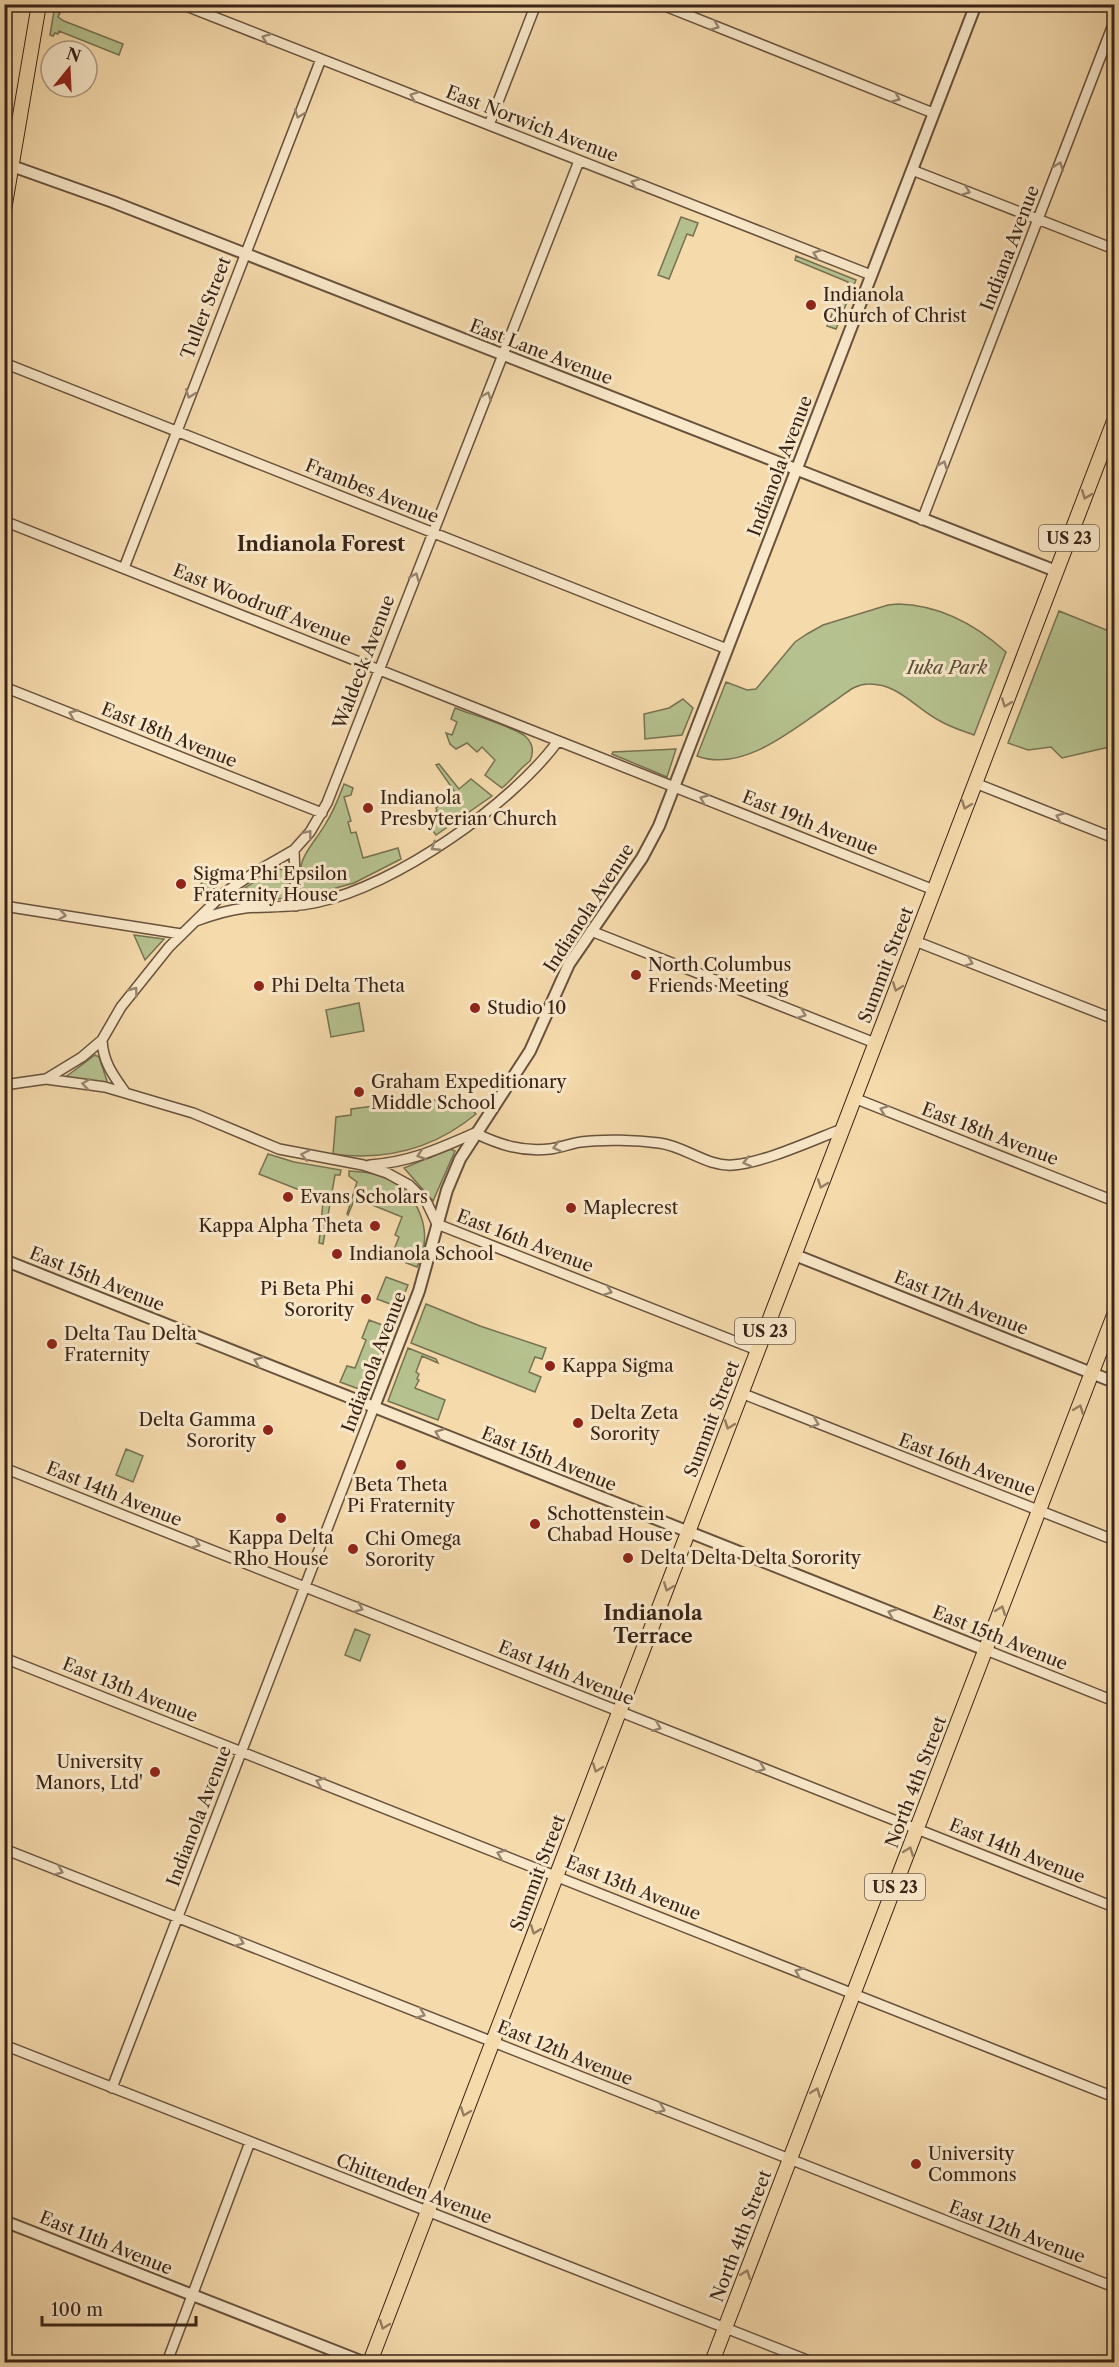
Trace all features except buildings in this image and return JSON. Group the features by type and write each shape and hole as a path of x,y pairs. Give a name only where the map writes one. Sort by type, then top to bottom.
{"main road":[{"path":"4,210 8,165 39,4"},
{"name":"Summit Street","path":"370,2362 1114,421"},
{"name":"North 4th Street","path":"712,2362 1114,1316"}],"street":[{"name":"East Norwich Avenue","path":"181,4 871,275"},
{"path":"489,125 536,4"},
{"path":"660,4 933,113"},
{"name":"Indianola Avenue","path":"112,2088 419,1291 447,1190 460,1159 475,1133 530,1051 569,964 642,858 659,826 976,4"},
{"name":"Indiana Avenue","path":"922,520 1114,22"},
{"name":"Tuller Street","path":"124,568 321,60"},
{"name":"Waldeck Avenue","path":"46,1079 82,1057 102,1040 128,999 155,963 193,922 237,884 294,850 310,832 322,813 579,160"},
{"name":"East Lane Avenue","path":"8,165 81,190 1056,572"},
{"path":"912,170 1114,249"},
{"name":"Frambes Avenue","path":"4,363 727,649"},
{"name":"East Woodruff Avenue","path":"4,521 674,787"},
{"name":"East 18th Avenue","path":"4,687 322,813"},
{"path":"193,922 242,908 296,906 350,893 404,866 490,808 515,787 558,741"},
{"path":"975,783 1114,838"},
{"name":"East 19th Avenue","path":"674,787 934,890"},
{"path":"294,850 296,906"},
{"path":"4,906 181,934"},
{"path":"591,931 875,1043"},
{"path":"915,941 1114,1019"},
{"path":"102,1040 102,1050 109,1070 125,1092"},
{"name":"East 16th Avenue","path":"4,1085 46,1079 125,1092 193,1113 279,1149 363,1165 387,1173 409,1185 427,1203 436,1224 758,1350"},
{"name":"East 18th Avenue","path":"854,1098 1114,1200"},
{"path":"363,1165 397,1163 424,1155 475,1133 507,1147 530,1149 552,1149 584,1141 660,1143 712,1162 734,1165 842,1130"},
{"name":"East 17th Avenue","path":"795,1256 1114,1382"},
{"name":"East 15th Avenue","path":"4,1260 1114,1701"},
{"name":"East 16th Avenue","path":"741,1394 1114,1540"},
{"name":"East 14th Avenue","path":"4,1468 1114,1907"},
{"name":"East 13th Avenue","path":"4,1658 1114,2097"},
{"name":"East 12th Avenue","path":"4,1849 1114,2287"},
{"name":"Chittenden Avenue","path":"4,2045 812,2362"},
{"path":"167,2362 250,2142"},
{"name":"East 11th Avenue","path":"4,2221 363,2362"}],"green space":[{"path":"54,11 60,13 58,17 64,21 123,44 119,55 99,47 99,39 79,39 59,31 58,34 50,35"},
{"path":"681,217 698,223 693,236 687,234 669,279 658,275"},
{"path":"796,256 856,280 836,329 827,326 834,309 837,310 847,290 848,282 795,260"},
{"name":"Iuka Park","path":"898,604 928,608 956,618 982,633 1006,652 974,735 931,716 897,692 879,685 868,684 851,689 788,733 752,753 715,760 697,756 726,682 747,690 756,689 795,642 807,634 823,625"},
{"path":"1059,611 1114,633 1114,743 1109,747 1062,758 1051,747 1028,750 1008,743"},
{"path":"683,699 693,708 682,735 645,739 644,714 669,708"},
{"path":"455,708 519,732 530,742 532,754 530,761 502,788 485,775 495,760 482,747 477,752 467,743 456,749 450,744 446,733 452,735 457,722 451,719"},
{"path":"676,749 667,777 612,754 613,752"},
{"path":"439,764 459,789 471,779 492,796 436,835 425,820 455,792 436,765"},
{"path":"344,784 353,788 351,795 344,797 351,821 348,822 351,833 356,832 363,858 398,848 401,859 354,883 311,895 303,891 300,870 302,862 331,814"},
{"path":"216,869 225,879 210,892 201,883"},
{"path":"278,869 285,870 290,876 290,891 287,898 235,903 231,901 231,897"},
{"path":"134,935 164,939 145,960"},
{"path":"359,1003 364,1031 331,1037 326,1010"},
{"path":"95,1055 99,1057 107,1081 104,1083 71,1079 67,1076"},
{"path":"460,1097 476,1114 444,1136 391,1153 353,1156 333,1154 336,1117 351,1115 351,1109 414,1101 415,1105 427,1104 427,1101"},
{"path":"450,1149 455,1151 433,1201 404,1168"},
{"path":"268,1154 294,1162 341,1170 340,1175 335,1175 323,1244 319,1243 324,1192 297,1189 259,1174"},
{"path":"349,1171 382,1176 395,1183 414,1202 424,1227 422,1254 417,1267 391,1257 399,1237 395,1235 402,1217 355,1198 347,1214 357,1182 349,1176"},
{"path":"386,1277 408,1285 367,1392 340,1382 347,1366 355,1368 366,1340 362,1338 369,1320 385,1326 393,1305 377,1299"},
{"path":"426,1304 480,1326 546,1348 542,1359 535,1357 529,1372 541,1377 535,1392 411,1343"},
{"path":"408,1348 436,1359 438,1363 422,1356 416,1372 419,1374 417,1379 419,1380 415,1388 445,1400 438,1420 388,1401"},
{"path":"126,1449 143,1456 133,1482 116,1475"},
{"path":"355,1629 370,1635 360,1661 345,1655"}],"place":[{"name":"Indianola Church of Christ","path":"811,305"},
{"name":"Indianola Presbyterian Church","path":"368,808"},
{"name":"Sigma Phi Epsilon Fraternity House","path":"181,884"},
{"name":"North Columbus Friends Meeting","path":"636,975"},
{"name":"Phi Delta Theta","path":"259,986"},
{"name":"Studio 10","path":"475,1008"},
{"name":"Graham Expeditionary Middle School","path":"359,1092"},
{"name":"Evans Scholars","path":"288,1197"},
{"name":"Maplecrest","path":"571,1208"},
{"name":"Kappa Alpha Theta","path":"375,1226"},
{"name":"Indianola School","path":"337,1254"},
{"name":"Pi Beta Phi Sorority","path":"366,1299"},
{"name":"Delta Tau Delta Fraternity","path":"52,1344"},
{"name":"Kappa Sigma","path":"550,1366"},
{"name":"Delta Zeta Sorority","path":"578,1423"},
{"name":"Delta Gamma Sorority","path":"268,1430"},
{"name":"Beta Theta Pi Fraternity","path":"401,1465"},
{"name":"Kappa Delta Rho House","path":"281,1518"},
{"name":"Schottenstein Chabad House","path":"535,1524"},
{"name":"Chi Omega Sorority","path":"353,1549"},
{"name":"Delta Delta Delta Sorority","path":"628,1558"},
{"name":"University Manors, Ltd'","path":"155,1772"},
{"name":"University Commons","path":"916,2164"}],"district":[{"name":"Indianola Forest","path":"321,544"},
{"name":"Indianola Terrace","path":"653,1624"}]}
